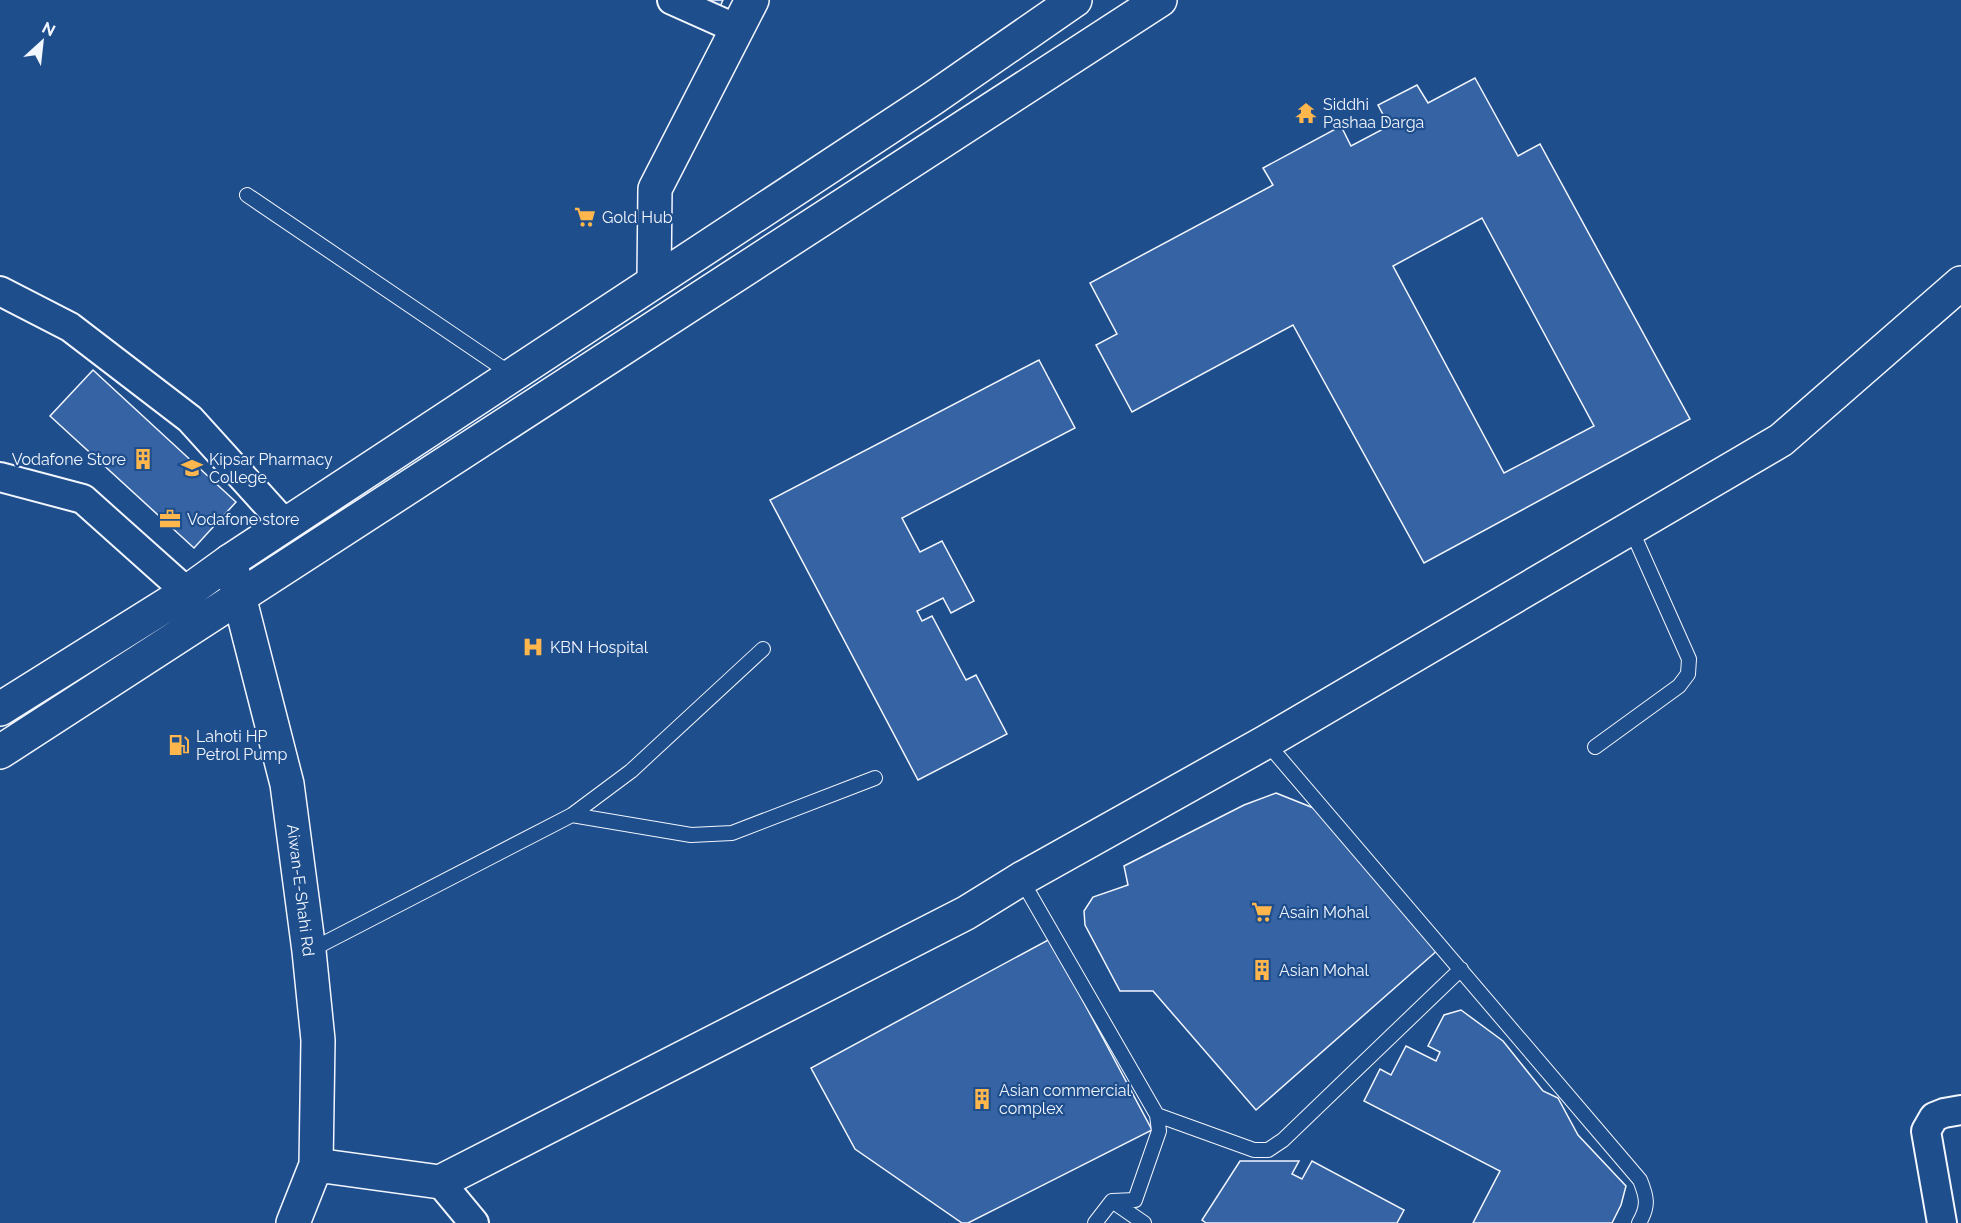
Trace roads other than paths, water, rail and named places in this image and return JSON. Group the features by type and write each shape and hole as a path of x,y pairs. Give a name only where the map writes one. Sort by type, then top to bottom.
{"main road":[{"path":"654,281 655,189 752,0"},
{"path":"0,708 187,592 285,524 932,99 1075,0"},
{"path":"0,752 1160,0"},
{"path":"316,1165 440,1182 966,913 1021,879 1266,742 1781,440 1961,283"},
{"name":"Aiwan-E-Shahi Rd","path":"230,561 287,784 318,1040 316,1165 294,1223"}],"street":[{"path":"672,0 737,29"},
{"path":"0,291 70,327 190,419 285,524"},
{"path":"0,477 83,499 187,592"},
{"path":"1942,1223 1926,1131 1934,1118 1944,1113 1961,1110"},
{"path":"440,1182 474,1223"}],"lane":[{"path":"247,195 513,375"},
{"path":"1595,747 1679,686 1688,674 1689,659 1631,528"},
{"path":"309,951 572,815 631,771 763,649"},
{"path":"1266,742 1640,1180 1647,1196 1639,1223"},
{"path":"572,815 691,834 732,833 875,778"},
{"path":"1021,879 1157,1115 1159,1131 1135,1200 1112,1201 1095,1223"},
{"path":"1157,1115 1254,1150 1268,1150 1283,1140 1461,969"},
{"path":"1112,1201 1144,1223"}],"place":[{"name":"Siddhi Pashaa Darga","path":"1306,113"},
{"name":"Gold Hub","path":"585,217"},
{"name":"Vodafone Store","path":"143,459"},
{"name":"Kipsar Pharmacy College","path":"192,468"},
{"name":"Vodafone store","path":"170,519"},
{"name":"KBN Hospital","path":"533,647"},
{"name":"Lahoti HP Petrol Pump","path":"179,745"},
{"name":"Asain Mohal","path":"1262,912"},
{"name":"Asian Mohal","path":"1262,970"},
{"name":"Asian commercial complex","path":"982,1099"}]}
